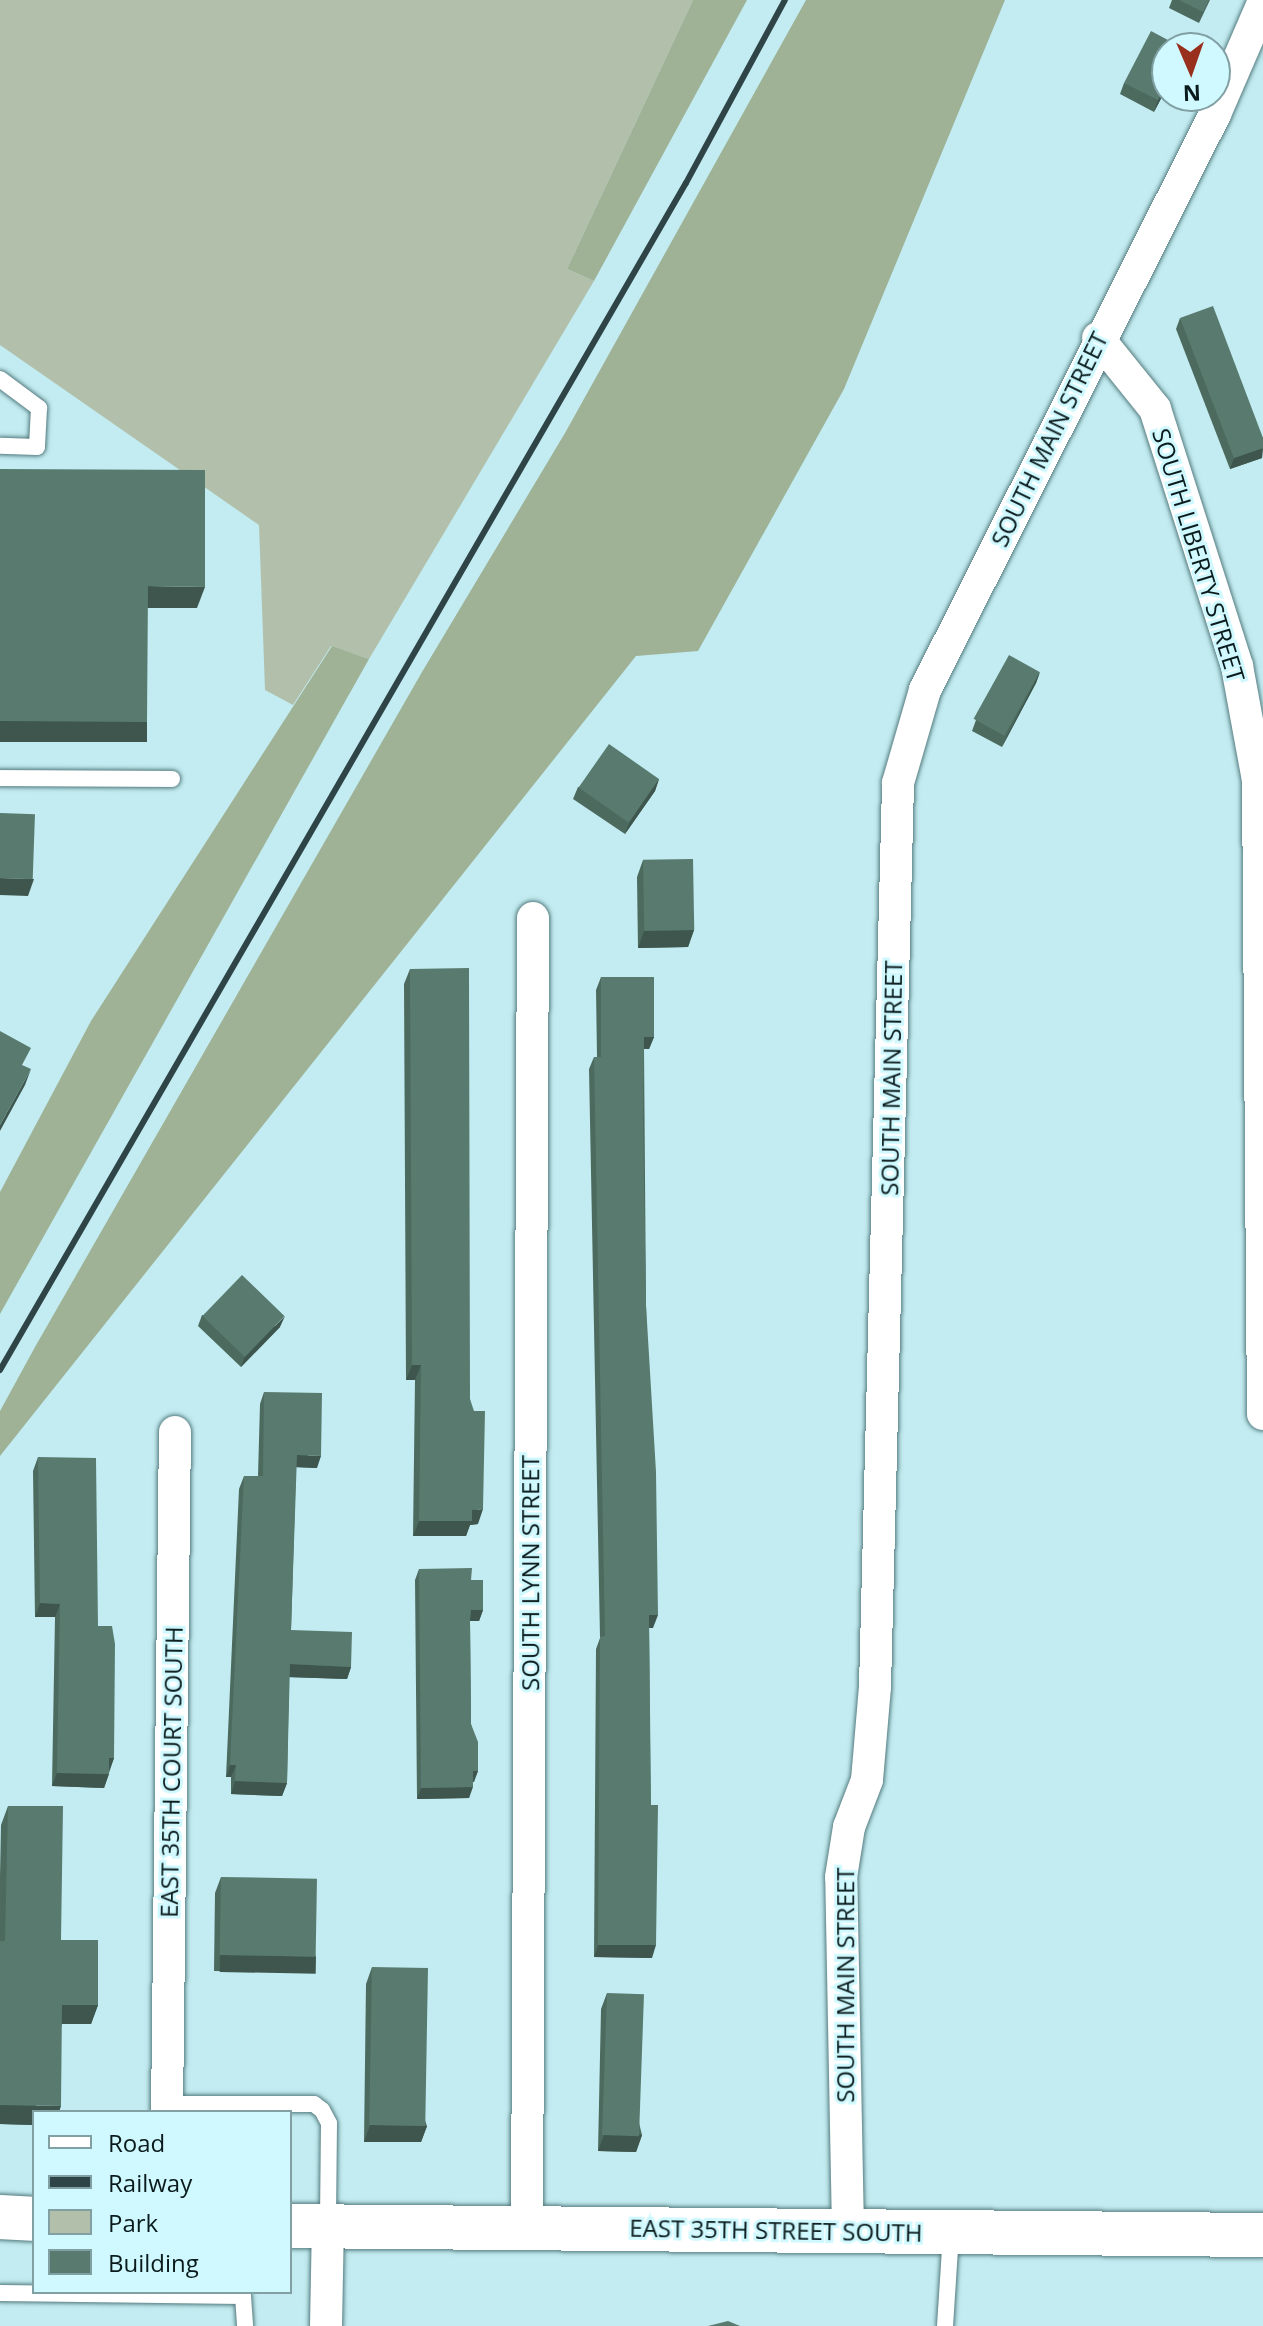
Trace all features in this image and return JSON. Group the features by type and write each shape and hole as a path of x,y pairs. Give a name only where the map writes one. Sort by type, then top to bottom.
{"main road":[{"path":"0,2217 32,2219"},
{"name":"EAST 35TH STREET SOUTH","path":"309,2226 1263,2235"}],"street":[{"name":"SOUTH MAIN STREET","path":"848,2231 841,1877 849,1827 867,1780 875,1687 898,783 925,690 1098,338 1215,114 1263,3"},
{"name":"SOUTH LIBERTY STREET","path":"1098,338 1155,409 1237,666 1258,780 1263,1414"},
{"name":"SOUTH LYNN STREET","path":"527,2228 533,918"},
{"name":"EAST 35TH COURT SOUTH","path":"167,2108 175,1432"},
{"path":"309,2226 326,2326"}],"lane":[{"path":"0,379 39,408 37,447 0,446"},
{"path":"0,778 172,779"},
{"path":"167,2108 314,2104 322,2110 329,2123 309,2226"},
{"path":"945,2326 951,2232"},
{"path":"0,2293 32,2293"},
{"path":"81,2294 243,2296 245,2326"}],"green space":[{"path":"0,0 693,0 567,269 594,281 369,659 331,646 293,705 265,690 259,525 0,345"},
{"path":"693,0 747,0 594,281 567,269"},
{"path":"806,0 1005,0 844,389 698,651 636,656 0,1456 0,1411 35,1347 422,672 565,433"},
{"path":"332,646 369,659 0,1314 0,1192 91,1021"}],"building":[{"path":"1179,0 1209,0 1203,12"},
{"path":"1151,31 1153,32 1151,96 1124,83"},
{"path":"1213,306 1263,438 1263,448 1234,458 1180,318"},
{"path":"0,469 205,470 205,587 148,586 147,722 0,721"},
{"path":"1009,655 1040,672 1004,736 974,719"},
{"path":"609,744 659,779 629,822 579,787"},
{"path":"0,813 35,814 33,879 0,878"},
{"path":"693,859 694,930 644,931 643,860"},
{"path":"469,968 470,1399 474,1411 485,1411 483,1509 472,1510 472,1521 419,1521 421,1365 412,1365 410,969"},
{"path":"601,977 654,977 654,1037 644,1037 643,1119 646,1305 656,1472 658,1615 649,1615 651,1805 658,1805 656,1945 598,1945 600,1637 605,1636 594,1057 601,1057"},
{"path":"0,1031 31,1048 22,1065 31,1069 0,1125"},
{"path":"242,1275 284,1316 245,1357 202,1316"},
{"path":"264,1392 322,1393 321,1456 297,1455 291,1630 352,1632 351,1667 290,1664 287,1783 235,1781 236,1765 230,1765 244,1476 263,1476"},
{"path":"38,1457 96,1458 98,1626 112,1626 115,1644 114,1758 109,1758 109,1774 57,1773 60,1604 40,1603"},
{"path":"472,1568 471,1580 483,1580 483,1610 471,1610 470,1621 471,1724 478,1742 478,1771 473,1771 473,1787 421,1788 419,1569"},
{"path":"8,1806 63,1806 61,1940 98,1940 98,2005 62,2005 61,2106 0,2105 0,1941 5,1941"},
{"path":"221,1877 317,1879 316,1957 220,1955"},
{"path":"372,1967 428,1968 425,2126 369,2125"},
{"path":"607,1993 644,1994 639,2136 602,2135"},
{"path":"728,2321 740,2326 708,2326"}],"railway":[{"path":"0,1370 686,183 785,0"}]}
